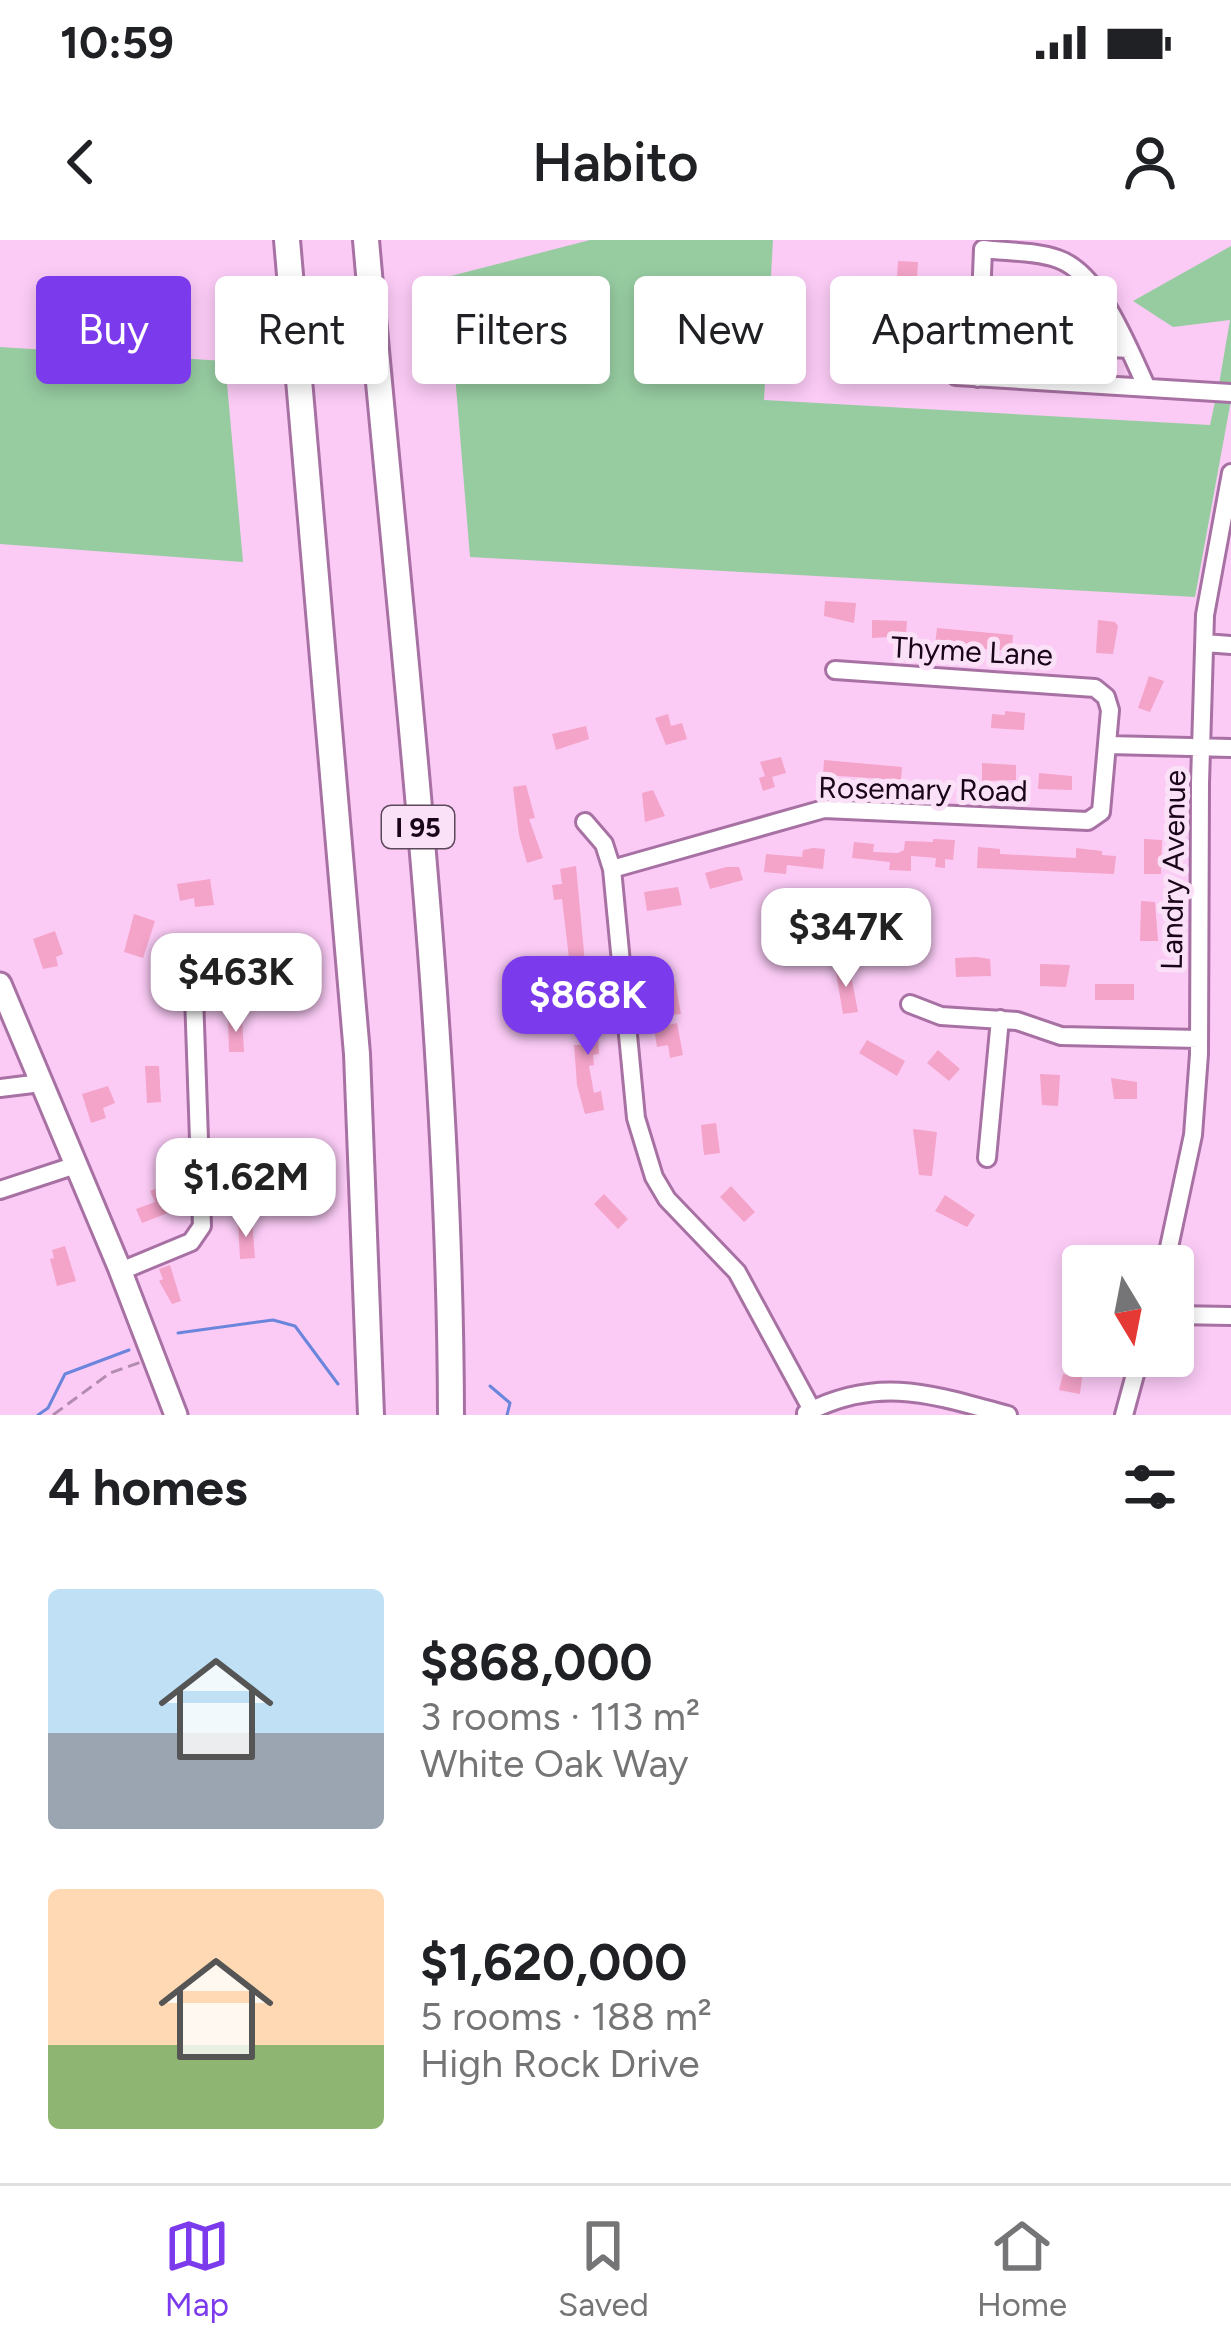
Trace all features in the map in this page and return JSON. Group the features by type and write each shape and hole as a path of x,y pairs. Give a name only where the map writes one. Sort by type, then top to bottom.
{"highway":[{"name":"I 95","path":"287,240 357,1054 371,1415"},
{"name":"I 95","path":"366,240 436,1036 451,1415"}],"main road":[{"path":"0,984 176,1415"}],"street":[{"path":"982,276 983,249 1054,257 1080,276"},
{"path":"1117,325 1147,388"},
{"path":"1117,348 1129,349"},
{"path":"1079,384 1231,393"},
{"name":"Landry Avenue","path":"1169,1245 1193,1135 1199,1039 1205,644 1214,556 1231,473"},
{"path":"1205,644 1231,645"},
{"name":"Thyme Lane","path":"836,670 1086,685 1102,693 1110,710 1108,745"},
{"path":"1108,745 1231,748"},
{"name":"Rosemary Road","path":"612,868 824,809 1084,820 1096,817 1103,806 1108,745"},
{"path":"585,822 604,844 612,868 636,1118 646,1158 667,1198 737,1272 807,1412 853,1394 896,1390 1008,1415"},
{"path":"121,1271 191,1242 202,1226 194,967"},
{"path":"910,1004 941,1016 1000,1019 1061,1036 1199,1039"},
{"path":"987,1158 1000,1019"},
{"path":"0,1088 41,1083"},
{"path":"0,1190 76,1165"},
{"path":"1194,1316 1231,1316"},
{"path":"1124,1415 1134,1377"}],"path":[{"path":"53,1415 110,1373 154,1357"}],"green space":[{"path":"590,240 773,240 771,276 634,276 634,384 765,384 764,400 1210,425 1216,397 1231,400 1195,597 470,557 456,384 610,384 610,276 451,276"},
{"path":"1231,246 1231,385 1219,384 1230,320 1173,327 1133,301"},
{"path":"0,347 36,349 36,384 191,384 191,359 215,360 215,384 227,384 243,562 0,544"}],"building":[{"path":"898,261 918,262 917,276 897,276"},
{"path":"825,601 856,603 854,623 824,616"},
{"path":"872,620 907,621 906,636 872,638"},
{"path":"1098,620 1118,626 1113,654 1096,653"},
{"path":"937,628 1013,635 1012,651 935,645"},
{"path":"1149,676 1164,681 1150,712 1138,708"},
{"path":"1005,711 1025,713 1024,730 991,728 992,714 1005,715"},
{"path":"668,714 671,726 682,723 687,739 666,745 655,718"},
{"path":"586,726 589,739 556,750 552,734"},
{"path":"781,757 786,773 772,777 775,787 763,791 760,762"},
{"path":"824,760 902,767 901,780 823,775"},
{"path":"982,763 1016,765 1016,780 982,781"},
{"path":"1039,773 1072,776 1072,790 1038,789"},
{"path":"526,785 535,818 529,819 543,858 527,863 513,787"},
{"path":"653,790 665,816 645,822 642,793"},
{"path":"1144,839 1162,840 1161,874 1144,874"},
{"path":"955,840 953,860 945,859 945,868 935,867 936,858 911,856 911,871 889,870 890,862 852,858 854,842 874,844 873,852 898,853 904,850 905,841"},
{"path":"978,847 1000,849 1000,854 1076,858 1076,848 1102,851 1102,855 1116,856 1114,874 977,868"},
{"path":"825,849 823,869 787,865 786,874 764,872 766,854 802,857 803,850"},
{"path":"576,866 586,974 571,975 562,899 554,900 552,885 562,884 560,869"},
{"path":"739,867 743,880 710,889 705,873"},
{"path":"210,879 214,905 195,907 194,898 180,901 177,884"},
{"path":"678,887 682,905 647,911 644,892"},
{"path":"1141,901 1155,902 1158,941 1140,941"},
{"path":"134,914 155,921 143,958 124,952"},
{"path":"55,931 63,954 56,957 58,966 43,969 33,939"},
{"path":"955,958 990,959 991,976 956,977"},
{"path":"1040,964 1070,965 1066,987 1040,986"},
{"path":"849,965 858,1012 843,1014 835,967"},
{"path":"675,981 681,1014 667,1015 665,1002 654,1003 652,984"},
{"path":"1095,984 1134,984 1134,1000 1095,1000"},
{"path":"596,1000 599,1054 593,1055 594,1065 589,1066 594,1093 601,1091 604,1110 585,1114 574,1045 583,1045 579,1002"},
{"path":"228,1018 242,1018 244,1052 229,1052"},
{"path":"677,1023 683,1055 670,1058 668,1045 657,1047 654,1028"},
{"path":"867,1040 905,1061 897,1076 859,1053"},
{"path":"938,1050 960,1069 949,1081 927,1063"},
{"path":"145,1066 159,1066 161,1102 147,1103"},
{"path":"1040,1074 1060,1075 1058,1106 1042,1105"},
{"path":"1111,1078 1137,1082 1137,1099 1114,1099"},
{"path":"108,1086 115,1103 103,1108 106,1118 91,1123 82,1094"},
{"path":"716,1123 720,1153 704,1155 701,1125"},
{"path":"913,1129 937,1132 932,1176 919,1175"},
{"path":"253,1138 258,1179 239,1180 238,1139"},
{"path":"163,1186 173,1211 142,1223 136,1209 155,1202 150,1191"},
{"path":"731,1186 755,1212 744,1222 720,1197"},
{"path":"604,1194 628,1219 618,1229 594,1204"},
{"path":"945,1195 975,1215 967,1227 935,1211"},
{"path":"252,1220 255,1258 240,1259 238,1221"},
{"path":"65,1246 76,1281 57,1286 50,1259 54,1258 52,1250"},
{"path":"170,1265 181,1301 172,1304 159,1281 163,1279 159,1269"},
{"path":"1062,1377 1082,1377 1080,1394 1059,1390"}],"waterway":[{"path":"178,1333 273,1320 295,1326 338,1384"},
{"path":"38,1415 48,1408 65,1374 129,1350"},
{"path":"490,1386 510,1403 507,1415"}]}
